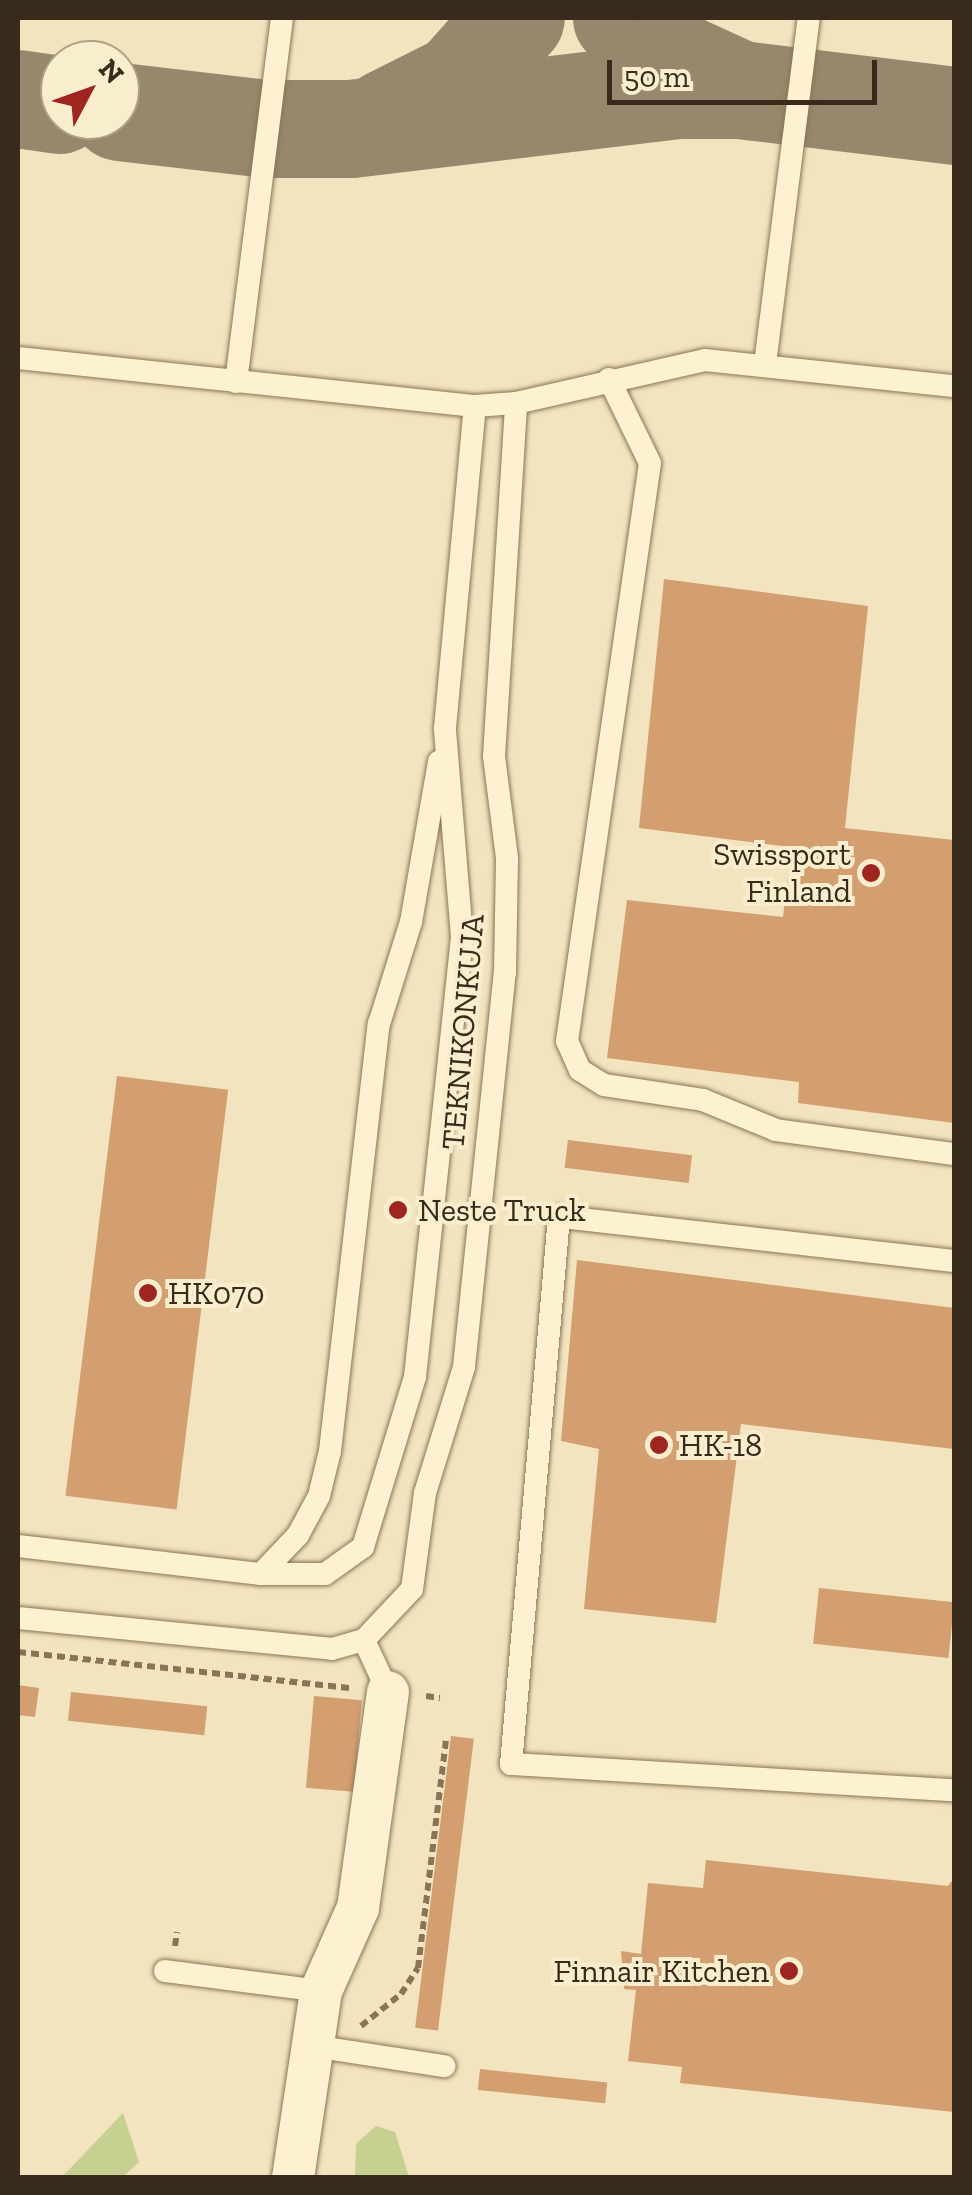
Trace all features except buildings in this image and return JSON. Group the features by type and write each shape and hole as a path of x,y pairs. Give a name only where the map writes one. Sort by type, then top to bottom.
{"street":[{"path":"293,2178 330,2049 321,1991 358,1908 388,1692"}],"lane":[{"path":"236,382 282,18"},
{"path":"764,364 809,18"},
{"path":"18,358 475,406 516,404 610,379 705,360 954,386"},
{"path":"610,379 650,463 568,1041 580,1070 604,1085 703,1100 776,1130 954,1154"},
{"name":"TEKNIKONKUJA","path":"364,1640 412,1588 425,1493 464,1367 506,973 507,858 494,756 516,404"},
{"path":"260,1574 298,1535 319,1496 330,1451 379,1024 411,922 445,728 475,406"},
{"path":"18,1546 260,1574 325,1574 363,1548 415,1377 462,937 445,728"},
{"path":"954,1261 559,1217 511,1764 954,1790"},
{"path":"18,1618 273,1647 332,1649 364,1640 388,1692"},
{"path":"165,1971 321,1991"},
{"path":"330,2049 444,2066"}],"path":[{"path":"18,1652 440,1698"},
{"path":"330,2049 401,1994 418,1968 446,1741"}],"green space":[{"path":"123,2113 139,2162 123,2177 62,2177"},
{"path":"376,2126 395,2132 409,2177 355,2177 356,2144"}],"taxiway":[{"path":"388,118 458,83 516,18"},
{"path":"622,18 670,58 740,90"},
{"path":"140,114 267,129 351,129 680,90 740,90 954,116"},
{"path":"18,99 40,102"}],"place":[{"name":"Swissport Finland","path":"871,873"},
{"name":"Neste Truck","path":"398,1210"},
{"name":"HK070","path":"148,1293"},
{"name":"HK-18","path":"659,1445"},
{"name":"Finnair Kitchen","path":"789,1971"}]}
